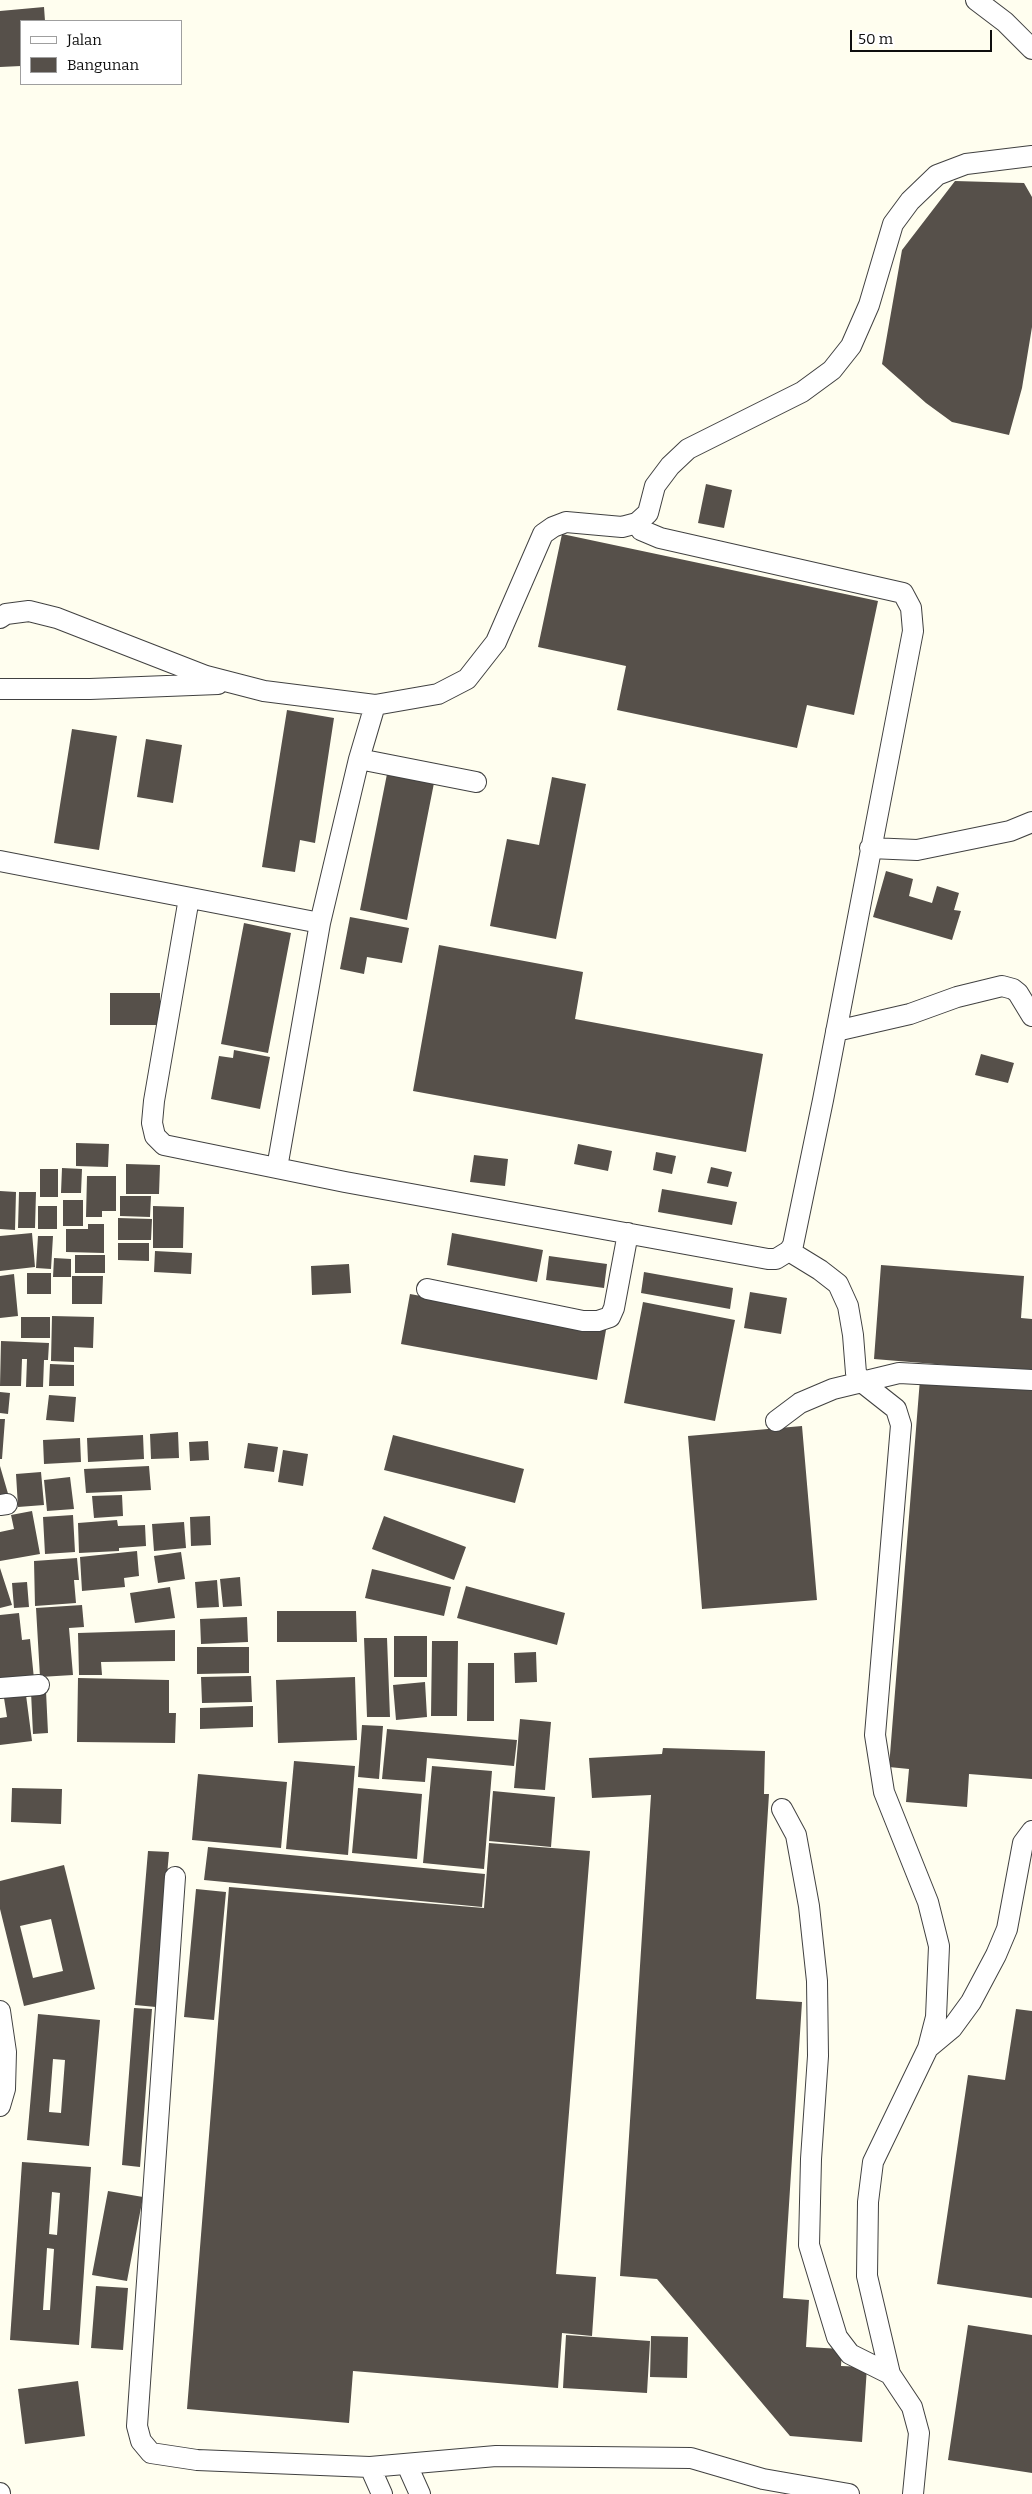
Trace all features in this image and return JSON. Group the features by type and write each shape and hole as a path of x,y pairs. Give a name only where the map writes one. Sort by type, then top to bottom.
{"street":[{"path":"976,0 1005,22 1029,46"},
{"path":"0,618 6,614 29,611 57,618 206,676 264,691 376,705 438,694 467,679 496,642 543,534 553,527 566,522 622,527 637,523 648,512 655,486 670,466 688,449 802,392 832,370 850,346 869,305 893,224 916,194 937,175 966,164 1032,156"},
{"path":"189,898 154,1101 152,1123 155,1136 164,1145 277,1168 768,1259 776,1259 789,1251 793,1245 836,1031 913,631 911,608 903,592 660,538 641,530 637,523"},
{"path":"0,689 90,689 237,683"},
{"path":"277,1168 320,923 360,759 376,705"},
{"path":"360,759 476,782"},
{"path":"870,848 917,850 1010,831 1032,822"},
{"path":"0,861 320,923"},
{"path":"836,1031 910,1014 957,997 1002,986 1013,988 1032,1016"},
{"path":"427,1289 583,1321 598,1321 610,1317 614,1308 628,1232"},
{"path":"789,1251 820,1270 838,1284 848,1306 853,1335 856,1373 863,1383 896,1409 901,1424 875,1735 884,1792 928,1902 939,1946 936,2017 928,2048 873,2162 868,2202 867,2276 890,2374 912,2407 919,2433 913,2494"},
{"path":"776,1421 800,1403 833,1388 863,1383 899,1373 1032,1380"},
{"path":"0,1688 39,1685"},
{"path":"782,1809 796,1835 809,1906 817,1982 818,2056 811,2159 810,2244 837,2336 850,2354 890,2374"},
{"path":"928,2048 952,2028 971,2002 996,1955 1007,1929 1023,1843 1032,1831"},
{"path":"175,1877 137,2426 141,2441 151,2453 198,2460 370,2467 496,2456 684,2458 722,2466 763,2478 849,2494"},
{"path":"0,2011 6,2052 4,2088 0,2106"},
{"path":"407,2465 420,2494"},
{"path":"370,2467 382,2494"}],"building":[{"path":"44,7 45,20 20,20 20,66 0,67 0,11"},
{"path":"955,181 1024,183 1032,197 1032,327 1022,388 1009,435 952,422 926,403 882,364 902,250"},
{"path":"706,484 732,490 724,528 698,523"},
{"path":"562,534 878,601 854,715 807,705 797,748 617,710 626,666 538,647"},
{"path":"287,710 334,718 315,843 300,840 295,872 262,867"},
{"path":"72,729 117,736 99,850 54,843"},
{"path":"146,739 182,745 173,803 137,797"},
{"path":"387,774 434,783 407,920 360,910"},
{"path":"552,777 586,784 556,939 490,926 507,839 539,845"},
{"path":"886,871 913,879 909,896 932,903 937,886 959,893 954,910 961,911 952,940 873,917"},
{"path":"350,917 409,928 402,963 367,957 364,974 340,969"},
{"path":"244,923 291,933 268,1053 221,1044"},
{"path":"439,945 583,972 575,1019 763,1054 746,1152 413,1091"},
{"path":"110,993 160,993 160,1025 110,1025"},
{"path":"234,1050 270,1057 260,1109 211,1099 219,1056 233,1058"},
{"path":"981,1054 1014,1063 1008,1083 975,1075"},
{"path":"76,1143 109,1144 108,1167 76,1166"},
{"path":"578,1144 612,1151 608,1171 574,1164"},
{"path":"656,1152 676,1156 672,1174 653,1170"},
{"path":"474,1155 508,1159 505,1186 470,1182"},
{"path":"126,1164 160,1165 159,1194 126,1194"},
{"path":"711,1167 732,1172 728,1187 707,1183"},
{"path":"62,1168 82,1169 81,1193 61,1193"},
{"path":"40,1169 58,1169 58,1197 40,1197"},
{"path":"87,1176 116,1176 116,1211 102,1211 102,1217 86,1217"},
{"path":"662,1189 737,1202 732,1225 658,1212"},
{"path":"0,1191 16,1192 15,1230 0,1229"},
{"path":"19,1192 36,1192 35,1228 18,1228"},
{"path":"120,1196 151,1196 150,1217 120,1216"},
{"path":"63,1200 83,1200 83,1226 63,1226"},
{"path":"38,1206 57,1206 57,1229 38,1229"},
{"path":"153,1206 184,1207 183,1248 153,1248"},
{"path":"118,1218 152,1219 151,1240 118,1240"},
{"path":"88,1224 104,1224 104,1253 66,1252 66,1229 88,1229"},
{"path":"32,1233 35,1267 0,1271 0,1236"},
{"path":"452,1233 543,1250 537,1282 447,1265"},
{"path":"38,1236 53,1236 51,1269 36,1268"},
{"path":"118,1243 149,1243 149,1261 118,1260"},
{"path":"155,1251 192,1253 191,1274 154,1272"},
{"path":"75,1255 105,1255 105,1273 75,1273"},
{"path":"549,1256 607,1264 604,1288 546,1280"},
{"path":"54,1258 71,1259 71,1277 53,1277"},
{"path":"349,1264 351,1293 312,1295 311,1266"},
{"path":"881,1265 1024,1276 1021,1318 1032,1319 1032,1372 874,1359"},
{"path":"644,1272 733,1288 730,1309 641,1293"},
{"path":"27,1273 51,1273 51,1294 27,1294"},
{"path":"14,1274 18,1316 0,1318 0,1276"},
{"path":"72,1276 103,1276 102,1304 72,1304"},
{"path":"750,1292 787,1298 781,1334 744,1328"},
{"path":"410,1294 606,1330 597,1380 401,1344"},
{"path":"643,1302 735,1320 715,1421 624,1403"},
{"path":"52,1316 94,1317 93,1348 74,1347 74,1362 51,1361"},
{"path":"21,1317 50,1317 50,1338 21,1338"},
{"path":"1,1341 49,1343 48,1360 44,1360 43,1387 26,1387 27,1359 22,1359 21,1386 0,1386"},
{"path":"50,1364 74,1365 74,1386 49,1386"},
{"path":"920,1379 1032,1388 1032,1779 969,1774 967,1807 906,1802 909,1769 889,1767"},
{"path":"0,1392 10,1393 8,1414 0,1413"},
{"path":"49,1395 76,1397 74,1422 46,1420"},
{"path":"0,1419 5,1419 2,1459 0,1459"},
{"path":"802,1426 817,1600 702,1609 688,1436"},
{"path":"178,1432 179,1458 151,1459 150,1434"},
{"path":"143,1435 144,1459 88,1462 87,1438"},
{"path":"393,1435 524,1469 515,1503 384,1470"},
{"path":"80,1438 81,1462 44,1464 43,1440"},
{"path":"208,1441 209,1460 190,1461 189,1442"},
{"path":"248,1443 278,1447 274,1472 244,1468"},
{"path":"283,1450 308,1454 303,1486 278,1482"},
{"path":"0,1466 9,1497 0,1500"},
{"path":"149,1466 151,1490 86,1493 84,1469"},
{"path":"41,1472 44,1505 18,1507 16,1474"},
{"path":"70,1477 74,1509 47,1511 44,1480"},
{"path":"122,1495 123,1516 94,1518 92,1496"},
{"path":"32,1511 40,1554 0,1561 0,1532 14,1529 11,1515"},
{"path":"73,1515 75,1552 45,1554 43,1517"},
{"path":"210,1516 211,1545 191,1546 190,1517"},
{"path":"384,1516 466,1547 454,1580 372,1549"},
{"path":"117,1520 118,1526 145,1525 146,1546 119,1548 119,1551 79,1553 78,1523"},
{"path":"184,1522 186,1548 154,1551 152,1524"},
{"path":"137,1551 139,1576 124,1578 125,1587 82,1591 80,1557"},
{"path":"181,1552 185,1579 158,1583 154,1556"},
{"path":"77,1558 79,1580 74,1580 76,1603 35,1606 34,1561"},
{"path":"0,1568 12,1605 0,1608"},
{"path":"372,1569 451,1587 444,1616 365,1598"},
{"path":"240,1577 242,1606 223,1607 220,1579"},
{"path":"217,1580 219,1607 197,1608 195,1582"},
{"path":"27,1582 29,1607 14,1608 12,1583"},
{"path":"466,1586 565,1613 557,1645 457,1618"},
{"path":"170,1587 175,1618 135,1623 130,1593"},
{"path":"82,1605 84,1627 69,1628 73,1675 40,1677 36,1608"},
{"path":"277,1611 356,1611 357,1642 277,1642"},
{"path":"19,1613 22,1640 30,1639 34,1679 0,1682 0,1615"},
{"path":"247,1617 248,1642 201,1644 200,1619"},
{"path":"175,1630 175,1661 101,1662 102,1675 79,1675 78,1633"},
{"path":"394,1636 427,1636 427,1677 394,1677"},
{"path":"364,1638 387,1638 390,1717 367,1717"},
{"path":"432,1641 458,1641 457,1716 431,1716"},
{"path":"197,1647 249,1647 249,1673 197,1674"},
{"path":"536,1652 537,1682 515,1683 514,1653"},
{"path":"468,1663 494,1663 494,1721 467,1721"},
{"path":"251,1676 252,1702 202,1703 201,1677"},
{"path":"355,1677 357,1740 278,1743 276,1680"},
{"path":"78,1678 169,1680 169,1713 176,1713 175,1743 77,1742"},
{"path":"425,1682 427,1717 396,1720 393,1685"},
{"path":"46,1691 48,1733 33,1734 31,1692"},
{"path":"26,1695 32,1741 0,1745 0,1718 7,1717 4,1698"},
{"path":"253,1706 253,1727 200,1729 200,1708"},
{"path":"520,1719 551,1722 545,1790 514,1788"},
{"path":"362,1725 383,1726 379,1779 358,1777"},
{"path":"387,1729 517,1740 514,1766 427,1758 425,1782 382,1779"},
{"path":"663,1748 765,1751 764,1794 769,1794 756,1999 802,2002 783,2298 809,2300 806,2347 842,2349 841,2366 867,2367 862,2442 790,2436 657,2279 620,2276 651,1795 592,1798 589,1758 662,1754"},
{"path":"294,1761 355,1766 348,1855 286,1849"},
{"path":"432,1766 492,1771 484,1869 423,1863"},
{"path":"198,1774 287,1782 281,1848 192,1840"},
{"path":"12,1788 62,1789 61,1824 11,1822"},
{"path":"358,1788 422,1794 417,1859 352,1853"},
{"path":"493,1791 555,1797 551,1847 489,1841"},
{"path":"489,1843 590,1851 556,2274 596,2277 592,2336 562,2333 558,2388 353,2371 349,2423 187,2409 229,1887 484,1908"},
{"path":"208,1847 485,1874 482,1907 204,1880"},
{"path":"148,1851 169,1852 156,2007 135,2005"},
{"path":"64,1865 95,1989 24,2006 0,1909 0,1881","holes":["51,1919 63,1971 33,1978 20,1926"]},
{"path":"196,1889 226,1892 214,2020 184,2017"},
{"path":"134,2008 152,2009 140,2167 122,2165"},
{"path":"1016,2009 1032,2011 1032,2298 937,2284 968,2075 1005,2080"},
{"path":"38,2014 100,2020 89,2146 27,2140","holes":["53,2059 65,2060 61,2113 49,2112"]},
{"path":"22,2162 91,2167 79,2345 10,2340","holes":["52,2192 60,2193 57,2235 49,2234","47,2248 54,2249 50,2310 43,2310"]},
{"path":"108,2191 143,2197 127,2281 92,2275"},
{"path":"96,2286 128,2288 123,2350 91,2348"},
{"path":"968,2325 1032,2335 1032,2473 948,2460"},
{"path":"566,2335 650,2341 647,2393 563,2388"},
{"path":"651,2336 688,2337 687,2378 650,2377"},
{"path":"78,2381 85,2436 25,2444 18,2389"}]}
